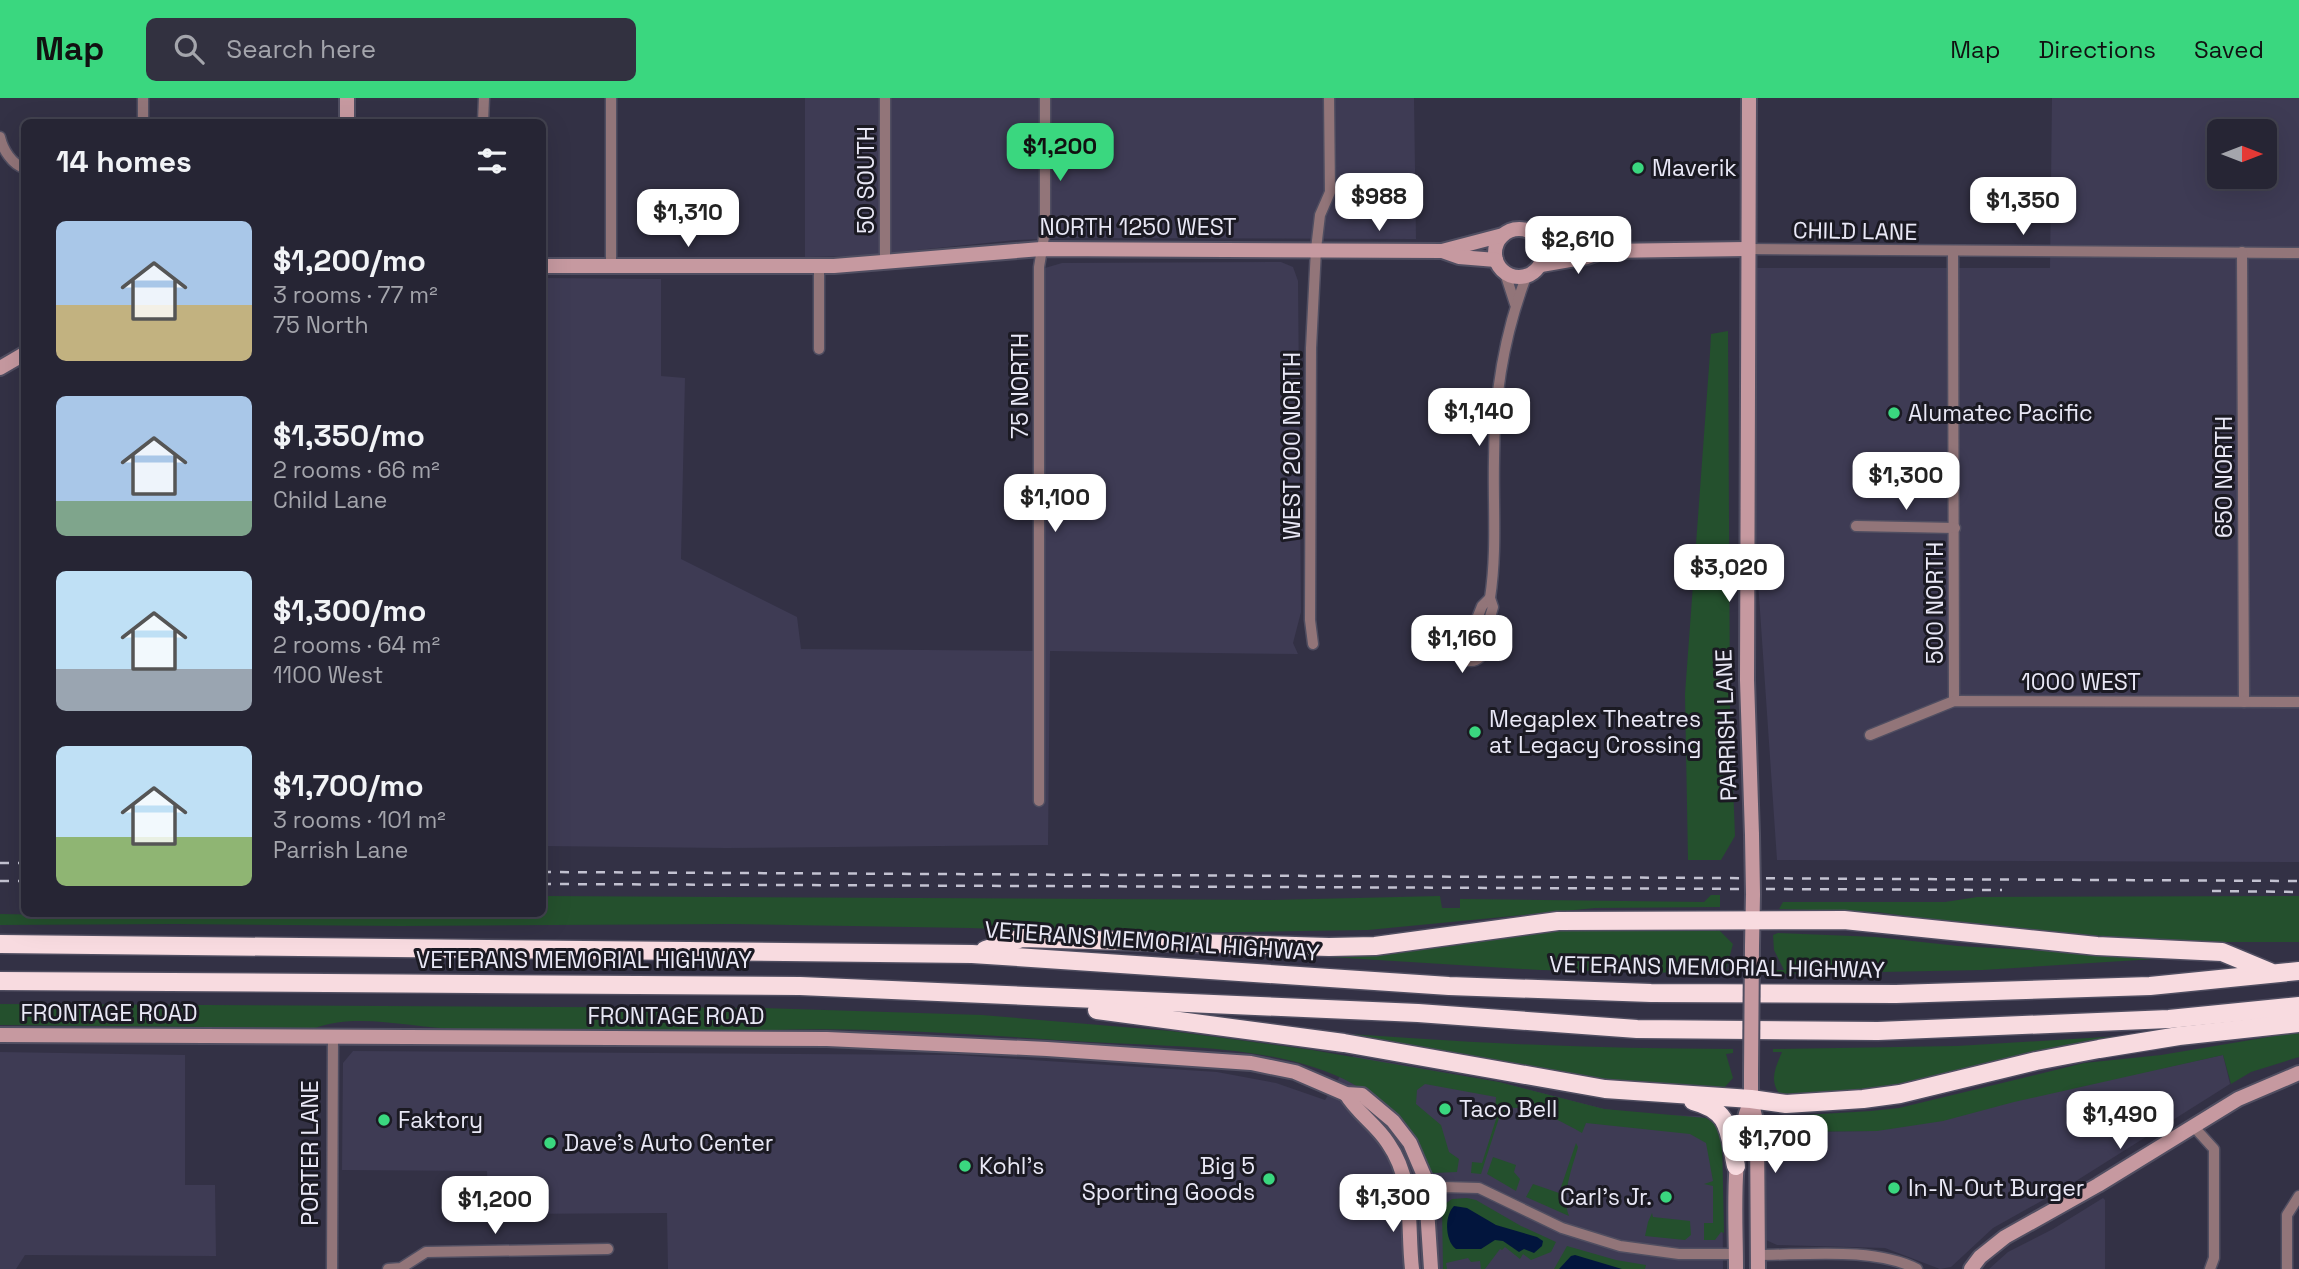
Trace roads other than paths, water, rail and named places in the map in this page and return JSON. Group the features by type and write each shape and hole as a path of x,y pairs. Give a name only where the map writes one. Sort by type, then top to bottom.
{"highway":[{"path":"972,954 1022,938 1329,947 1376,946 1558,921 1876,921 2097,946 2222,951 2273,973"},
{"name":"VETERANS MEMORIAL HIGHWAY","path":"0,944 972,954 1449,986 1651,993 1896,994 2150,986 2299,971"},
{"name":"VETERANS MEMORIAL HIGHWAY","path":"0,981 800,986 1418,1013 1637,1029 1878,1031 2169,1019 2299,1006"},
{"path":"993,995 1344,1043 1618,1090 1786,1104 1900,1094 2036,1061 2099,1049 2179,1036 2299,1023"},
{"path":"1563,1082 1590,1096 1635,1101 1694,1101 1713,1107 1726,1124 1736,1166"}],"street":[{"path":"143,98 143,119"},
{"path":"347,98 347,119"},
{"path":"483,119 484,98"},
{"path":"611,98 611,267"},
{"name":"50 SOUTH","path":"885,98 885,262"},
{"name":"75 NORTH","path":"1040,801 1041,248 1045,231 1045,98"},
{"name":"WEST 200 NORTH","path":"1313,644 1310,620 1311,362 1316,249 1320,215 1330,192 1329,98"},
{"name":"PARRISH LANE","path":"1749,98 1747,680 1753,894 1751,1099 1757,1125 1758,1262"},
{"path":"1,142 17,166 21,167"},
{"path":"1515,304 1505,273 1496,260 1496,247 1503,235 1510,230 1526,230 1539,240 1549,243 1587,245 1604,251"},
{"name":"NORTH 1250 WEST","path":"1442,251 1503,235"},
{"path":"1539,240 1543,251 1541,265"},
{"name":"NORTH 1250 WEST","path":"546,267 819,267 1041,248 1442,251 1459,257 1496,260"},
{"path":"1505,273 1520,278 1526,277 1541,265 1587,257 1604,251 1747,249"},
{"name":"CHILD LANE","path":"1747,249 2299,253"},
{"name":"500 NORTH","path":"1952,252 1954,702"},
{"name":"650 NORTH","path":"2242,252 2244,702"},
{"path":"819,267 819,349"},
{"path":"1482,644 1475,637 1463,639 1459,646 1464,659 1471,661 1480,657 1483,652 1482,644 1493,607 1490,598 1496,542 1495,415 1500,373 1515,304 1526,277"},
{"path":"0,368 21,356"},
{"path":"1856,526 1955,528"},
{"path":"1470,636 1482,606 1490,598"},
{"name":"1000 WEST","path":"1870,735 1954,702 2299,702"},
{"name":"FRONTAGE ROAD","path":"0,1035 815,1039 1008,1047 1251,1063 1295,1072 1346,1094 1362,1095 1403,1132 1422,1167 1427,1190 1431,1269"},
{"name":"PORTER LANE","path":"332,1269 333,1037"},
{"path":"1971,1269 1980,1257 2004,1237 2061,1207 2238,1099 2299,1073"},
{"name":"FRONTAGE ROAD","path":"1346,1094 1355,1108 1389,1144 1401,1168 1409,1194 1412,1269"},
{"name":"PARRISH LANE","path":"1737,1262 1736,1166 1742,1123 1751,1099"},
{"path":"2194,1127 2214,1149 2214,1258 2210,1269"},
{"path":"1409,1194 1442,1187 1479,1188 1562,1228 1628,1248 1737,1262"},
{"path":"2287,1269 2287,1215 2299,1196"},
{"path":"387,1269 401,1268 426,1252 608,1249"},
{"path":"1758,1262 1851,1255 1886,1259 1917,1269"}],"water":[{"path":"1454,1206 1467,1208 1496,1225 1537,1237 1543,1241 1542,1246 1534,1253 1524,1249 1519,1252 1503,1241 1495,1240 1481,1249 1456,1249 1452,1245 1447,1228"},
{"path":"1575,1255 1622,1269 1559,1269"}],"railway":[{"path":"0,863 21,863"},
{"path":"546,872 2299,881"},
{"path":"0,881 21,881"},
{"path":"546,884 2002,890"},
{"path":"2212,891 2299,892"}],"place":[{"name":"Maverik","path":"1638,168"},
{"name":"Alumatec Pacific","path":"1894,413"},
{"name":"Megaplex Theatres at Legacy Crossing","path":"1475,732"},
{"name":"Taco Bell","path":"1445,1109"},
{"name":"Faktory","path":"384,1120"},
{"name":"Dave's Auto Center","path":"550,1143"},
{"name":"Kohl's","path":"965,1166"},
{"name":"Big 5 Sporting Goods","path":"1269,1179"},
{"name":"In-N-Out Burger","path":"1894,1188"},
{"name":"Carl's Jr.","path":"1666,1197"}]}
